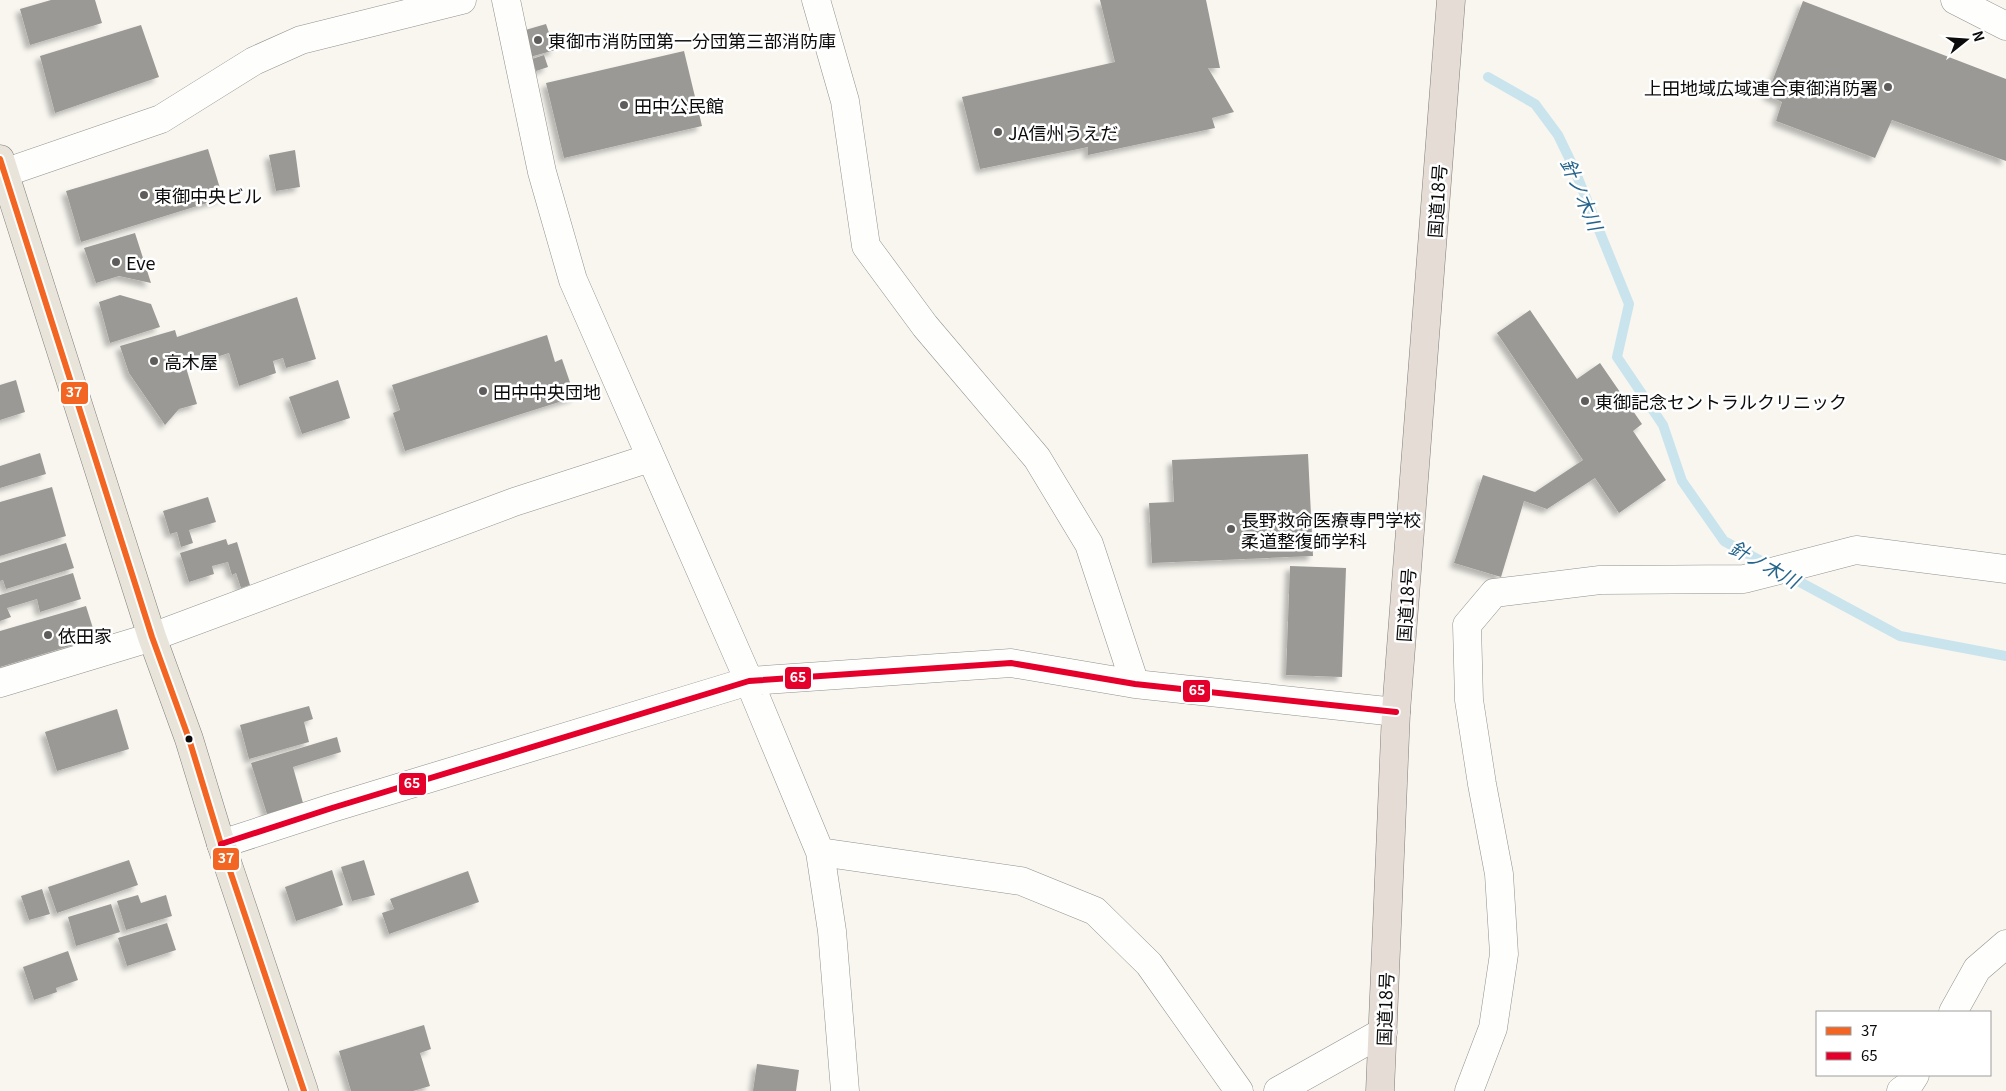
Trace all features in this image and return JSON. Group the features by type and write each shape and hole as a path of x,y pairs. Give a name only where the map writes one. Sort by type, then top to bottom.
{"highway":[{"name":"国道18号","path":"1380,1091 1396,712 1451,0"}],"main road":[{"path":"2,166 152,637 189,740 221,844 304,1091"}],"street":[{"path":"2,166 161,119 254,61 301,40 462,0"},
{"path":"506,0 542,172 573,280 749,681 820,852 832,931 845,1091"},
{"path":"816,0 845,101 866,246 925,326 1037,458 1089,544 1135,684"},
{"path":"1955,0 2006,26"},
{"path":"0,683 152,637 514,502 650,458"},
{"path":"1469,1091 1492,1028 1504,954 1499,874 1482,784 1470,700 1467,625 1494,593 1600,580 1744,579 1856,550 2006,568"},
{"path":"221,844 332,808 749,681 1011,663 1135,684 1396,712"},
{"path":"820,852 1021,881 1095,911 1149,964 1239,1091"},
{"path":"1954,1011 1977,969 2006,944"},
{"path":"1278,1091 1382,1032"},
{"path":"1901,1091 1908,1086 1914,1076"}],"building":[{"path":"51,0 95,0 102,23 30,45 20,9"},
{"path":"1100,0 1206,0 1220,68 1208,68 1234,112 1212,118 1215,128 1088,155 1088,147 980,169 962,97 1115,62"},
{"name":"上田地域広域連合東御消防署","path":"1803,1 2006,79 2006,161 1892,120 1875,158 1776,121 1782,102 1767,95"},
{"name":"東御市消防団第一分団第三部消防庫","path":"546,24 555,50 530,57 522,31"},
{"path":"141,25 159,77 55,113 40,56"},
{"name":"田中公民館","path":"684,51 702,126 564,158 546,83"},
{"path":"544,55 548,67 536,71 532,59"},
{"name":"東御中央ビル","path":"208,149 223,198 81,242 66,191"},
{"path":"295,150 300,187 276,191 269,155"},
{"name":"Eve","path":"135,233 151,283 119,276 96,283 84,248"},
{"path":"120,295 151,304 160,327 110,343 99,302"},
{"name":"高木屋","path":"297,297 316,359 286,368 283,358 273,361 276,373 239,386 229,353 210,359 208,352 184,361 197,404 179,409 165,425 129,373 120,346 175,330 177,337"},
{"name":"東御記念セントラルクリニック","path":"1530,310 1577,379 1600,363 1642,424 1633,431 1666,480 1619,513 1595,478 1547,509 1524,501 1501,577 1454,563 1483,475 1535,492 1583,460 1497,333"},
{"name":"田中中央団地","path":"547,335 555,362 562,359 575,397 405,451 393,413 400,410 392,385"},
{"path":"16,380 25,412 0,420 0,385"},
{"path":"338,380 350,418 302,434 289,397"},
{"path":"40,453 46,474 0,488 0,466"},
{"name":"長野救命医療専門学校 柔道整復師学科","path":"1308,454 1313,556 1152,563 1149,503 1174,502 1172,460"},
{"path":"52,487 66,536 0,556 0,502"},
{"path":"208,497 216,522 189,530 193,543 181,547 177,532 170,534 163,511"},
{"path":"226,539 228,545 237,542 250,585 241,588 236,573 232,575 228,562 212,566 214,574 189,582 180,553"},
{"path":"66,543 74,568 6,589 3,580 0,581 0,563"},
{"path":"1290,566 1346,568 1342,677 1286,675"},
{"path":"73,573 81,599 40,612 37,599 7,608 11,617 0,621 0,595"},
{"name":"依田家","path":"86,606 96,638 0,667 0,631"},
{"path":"309,706 313,719 304,722 309,742 249,759 240,725"},
{"path":"117,709 129,749 57,771 45,732"},
{"path":"337,737 341,752 293,767 303,803 267,814 251,763"},
{"path":"129,860 138,885 57,913 48,887"},
{"path":"364,860 375,895 352,901 341,867"},
{"path":"332,870 343,905 296,921 285,887"},
{"path":"468,871 479,902 389,934 382,913 394,909 390,899"},
{"path":"42,889 50,914 29,920 21,896"},
{"path":"138,895 141,903 166,895 172,916 126,930 117,901"},
{"path":"111,904 120,932 76,946 68,917"},
{"path":"167,923 176,950 127,966 118,938"},
{"path":"68,951 78,980 56,988 57,992 34,1000 23,967"},
{"path":"424,1025 431,1049 420,1053 430,1086 413,1091 351,1091 339,1051"},
{"path":"757,1064 799,1070 796,1091 753,1091"}],"waterway":[{"name":"針ノ木川","path":"1488,77 1535,104 1558,135 1573,166 1629,304 1617,357 1663,425 1682,481 1724,541 1772,567"},
{"name":"針ノ木川","path":"1785,574 1900,636 2006,656"}],"transit line":[{"name":"37","path":"0,159 152,637 189,739 221,844 304,1091"},
{"name":"65","path":"221,844 332,808 749,681 1011,663 1135,684 1396,712"}],"place":[{"name":"東御市消防団第一分団第三部消防庫","path":"538,40"},
{"name":"上田地域広域連合東御消防署","path":"1888,87"},
{"name":"田中公民館","path":"624,105"},
{"name":"JA信州うえだ","path":"998,132"},
{"name":"東御中央ビル","path":"144,195"},
{"name":"Eve","path":"116,262"},
{"name":"高木屋","path":"154,361"},
{"name":"田中中央団地","path":"483,391"},
{"name":"東御記念セントラルクリニック","path":"1585,401"},
{"name":"長野救命医療専門学校 柔道整復師学科","path":"1231,529"},
{"name":"依田家","path":"48,635"}]}
